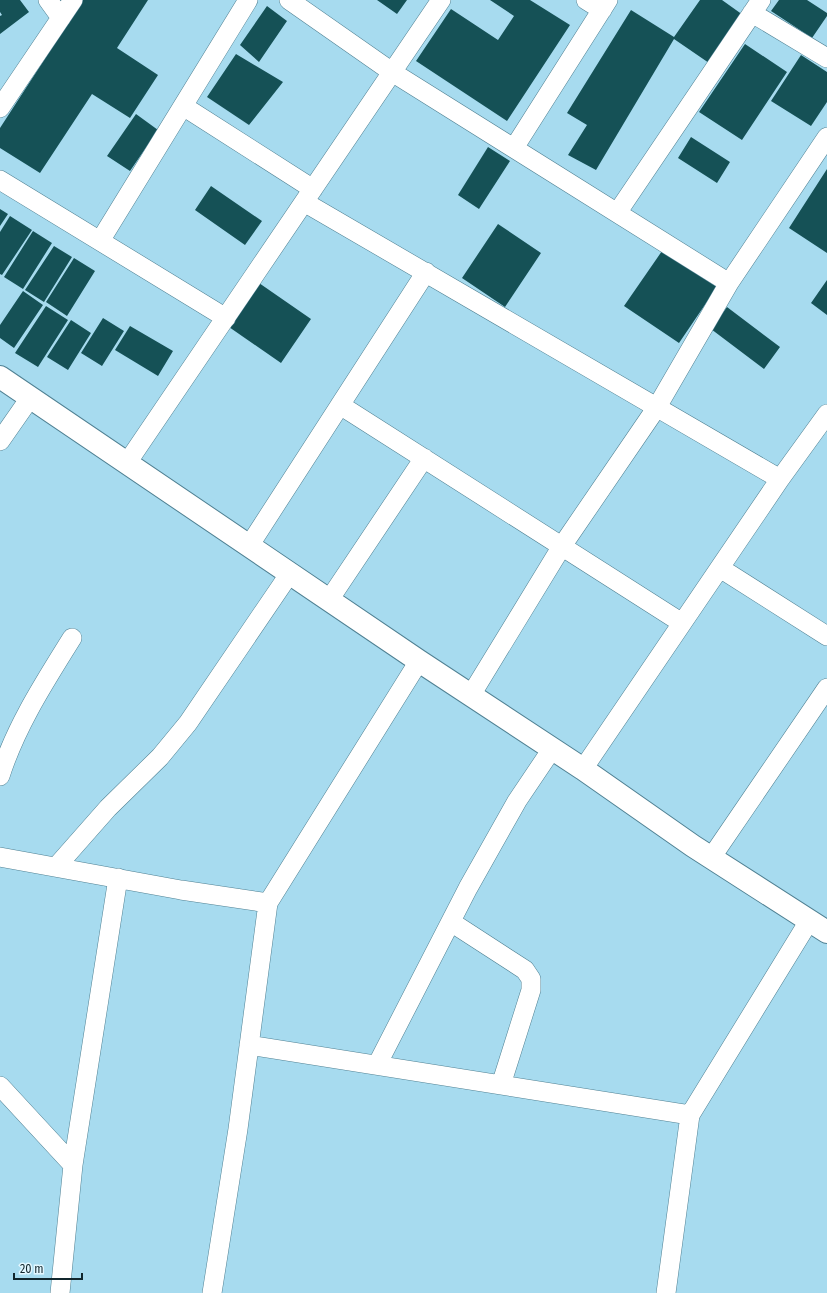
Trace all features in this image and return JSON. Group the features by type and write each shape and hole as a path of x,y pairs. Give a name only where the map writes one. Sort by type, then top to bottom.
{"street":[{"path":"48,0 60,18"},
{"path":"0,108 72,0"},
{"path":"100,241 248,0"},
{"path":"289,0 392,72 729,283"},
{"path":"127,463 441,0"},
{"path":"514,148 599,3"},
{"path":"618,213 756,7 827,58"},
{"path":"183,106 309,196 426,272 780,479"},
{"path":"471,695 562,546 656,407 729,283 827,137"},
{"path":"0,180 226,318"},
{"path":"249,546 426,272"},
{"path":"0,377 419,661 583,769 711,858 827,932"},
{"path":"0,441 30,398"},
{"path":"340,405 682,623"},
{"path":"583,769 780,479 827,414"},
{"path":"329,600 424,458"},
{"path":"720,568 827,636"},
{"path":"56,867 108,808 160,757 188,723 290,573"},
{"path":"0,776 8,753 30,706 72,638"},
{"path":"212,1293 250,1045 268,903 419,661"},
{"path":"711,858 827,688"},
{"path":"377,1065 468,888 517,801 552,749"},
{"path":"0,857 181,890 268,903"},
{"path":"60,1293 73,1165 118,878"},
{"path":"666,1293 690,1115 809,921"},
{"path":"451,922 525,970 531,979 531,990 501,1085"},
{"path":"250,1045 690,1115"},
{"path":"0,1086 73,1165"}],"building":[{"path":"0,0 20,0 29,12 0,34 0,16 2,15 0,12"},
{"path":"83,0 148,0 117,48 158,75 130,118 92,94 40,173 0,148 0,128"},
{"path":"377,0 407,0 397,14"},
{"path":"490,0 530,0 570,25 507,121 416,61 451,9 498,40 514,16"},
{"path":"700,0 722,0 743,15 709,63 674,39 596,170 568,155 587,125 567,113 631,10 674,37"},
{"path":"779,0 807,0 827,13 827,16 812,38 771,11"},
{"path":"267,6 287,21 259,62 240,45"},
{"path":"745,44 787,72 742,140 699,112"},
{"path":"236,54 283,82 249,125 207,97"},
{"path":"801,55 827,72 827,102 811,126 771,101"},
{"path":"136,114 158,130 130,171 107,156"},
{"path":"691,137 730,162 717,183 678,158"},
{"path":"488,147 510,161 479,209 458,195"},
{"path":"827,169 827,253 789,228"},
{"path":"211,186 262,221 245,245 195,210"},
{"path":"0,209 8,214 0,226"},
{"path":"10,216 32,230 2,275 0,274 0,232"},
{"path":"498,224 541,253 505,307 462,278"},
{"path":"33,231 52,243 23,289 4,277"},
{"path":"54,246 72,257 44,302 25,290"},
{"path":"662,251 717,287 679,343 624,306"},
{"path":"74,258 95,271 67,316 46,302"},
{"path":"827,280 827,315 811,303"},
{"path":"259,283 311,319 281,363 229,327"},
{"path":"23,291 43,305 14,348 0,338 0,325"},
{"path":"46,306 68,320 38,367 15,353"},
{"path":"727,307 780,347 764,369 711,329"},
{"path":"103,318 124,331 102,366 81,353"},
{"path":"71,320 91,333 68,370 47,357"},
{"path":"130,326 173,351 158,376 115,350"}]}
